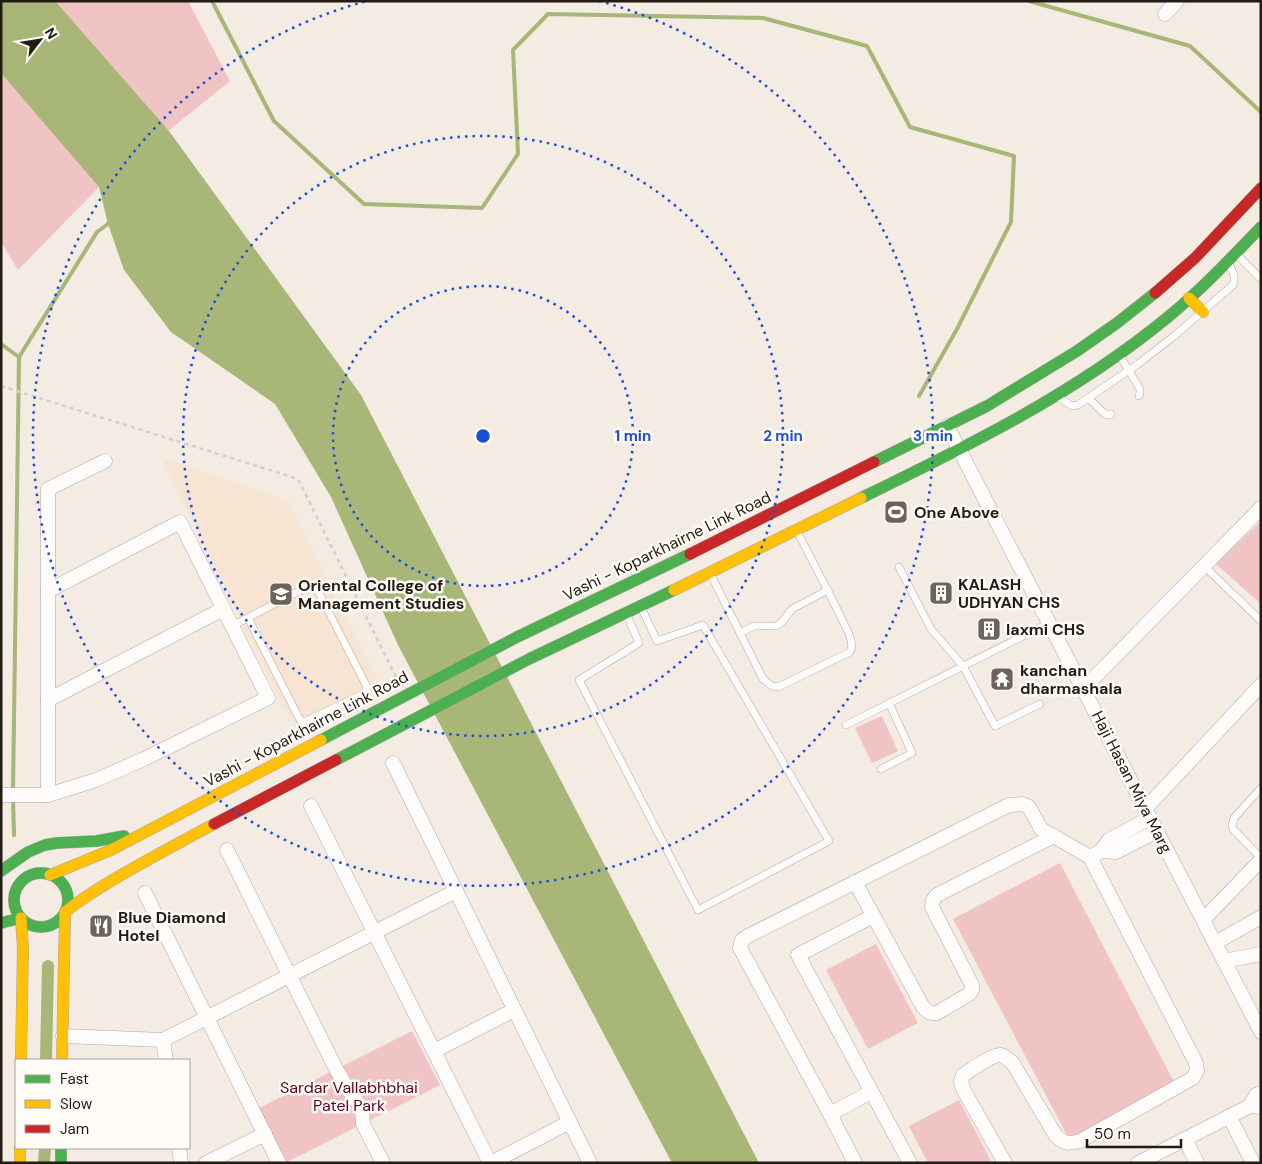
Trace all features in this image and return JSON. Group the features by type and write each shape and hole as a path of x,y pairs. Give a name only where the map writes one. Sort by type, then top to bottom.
{"main road":[{"name":"Vashi - Koparkhairne Link Road","path":"50,875 96,857 503,644 696,551 987,406 1077,351 1151,296 1195,258 1261,188"},
{"path":"62,1059 65,912 81,899 149,859 515,666 710,574 960,450 1000,428 1092,373 1167,317 1214,276 1261,227"},
{"path":"1190,298 1203,312"},
{"path":"1,871 15,860 44,845 108,839 154,827"},
{"path":"32,875 50,875 58,879 64,886 68,904 60,920 52,925 35,927 21,918 16,910 14,902 15,893 19,885 32,875"},
{"path":"1,891 19,885"},
{"path":"1,923 21,918"},
{"path":"21,918 23,948 21,1059"},
{"path":"20,1149 20,1163"},
{"path":"61,1149 61,1163"}],"street":[{"path":"1165,14 1177,1"},
{"name":"Haji Hasan Miya Marg","path":"947,426 1261,1032"},
{"path":"48,795 48,489 105,461"},
{"path":"1084,689 1261,508"},
{"path":"1,795 48,795 96,780 268,698 180,522 48,591"},
{"path":"48,700 223,609"},
{"path":"1096,854 1109,840 1148,814 1261,685"},
{"path":"393,763 590,1163"},
{"path":"855,1163 740,948 742,940 1009,805 1023,804 1029,807 1041,829 1096,854 1116,852 1157,831"},
{"path":"311,806 490,1163 570,1122"},
{"path":"855,882 924,1007 932,1014 937,1013 969,994 972,990 972,985 932,907 933,900 937,895 1054,836"},
{"path":"227,850 336,1069 362,1109 363,1124 383,1163"},
{"path":"1005,1163 963,1089 961,1081 963,1075 994,1057 1000,1055 1012,1062 1056,1136 1062,1142 1070,1143 1080,1141 1193,1078 1196,1071 1196,1063 1096,854"},
{"path":"1203,920 1261,859"},
{"path":"63,1036 163,1040 456,891"},
{"path":"145,893 279,1163"},
{"path":"873,916 798,955 910,1163"},
{"path":"1215,944 1261,917"},
{"path":"1224,961 1261,954"},
{"path":"434,1051 514,1010"},
{"path":"163,1040 166,1059"},
{"path":"830,1114 872,1092"},
{"path":"1138,1163 1229,1116 1255,1107 1256,1096 1261,1093"},
{"path":"1229,1116 1253,1163"},
{"path":"206,1163 265,1134"},
{"path":"1185,1139 1197,1163"},
{"path":"179,1149 181,1163"}],"lane":[{"path":"1231,258 1261,279"},
{"path":"1056,395 1075,406 1174,337 1233,285 1235,280 1231,258"},
{"path":"1118,354 1140,388 1139,396"},
{"path":"1088,398 1105,414 1112,414"},
{"path":"710,574 762,680 772,686 778,687 850,652 852,646 850,636 797,530"},
{"path":"1204,566 1261,621"},
{"path":"899,567 931,629 963,666 995,726 1040,704"},
{"path":"232,626 307,587 312,587 317,590 366,687 366,691 304,722 300,720 248,618"},
{"path":"740,633 754,626 776,626 782,622 792,609 828,590"},
{"path":"626,613 639,642 579,680 698,910 829,841 703,624 657,641 640,606"},
{"path":"846,724 1049,623"},
{"path":"881,769 912,753 888,703"},
{"path":"1261,788 1234,818 1232,824 1233,829 1261,859"}],"path":[{"path":"1,386 298,479 406,695"}],"shaded area":[{"path":"1,1 55,1 169,131 361,395 759,1163 672,1163 398,645 331,497 275,404 171,332 124,270 108,224 99,187 1,73"},
{"name":"Oriental College of Management Studies","path":"161,457 288,501 381,687 295,731"}],"green space":[{"path":"1,1 188,1 230,81 99,187 18,270 1,242"},
{"path":"1261,521 1261,604 1216,564"},
{"path":"882,716 898,751 872,763 855,728"},
{"path":"1060,863 1177,1088 1071,1143 953,919"},
{"path":"876,944 918,1023 868,1049 826,970"},
{"name":"Sardar Vallabhbhai Patel Park","path":"412,1031 440,1085 287,1162 259,1108"},
{"path":"959,1100 992,1163 928,1163 909,1126"}],"waterway":[{"path":"212,1 274,121 364,204 482,208 518,154 513,50 548,14 763,18 867,46 910,127 1014,156 1011,222 957,329 919,396"},
{"path":"1029,1 1190,46 1261,112"},
{"path":"13,791 19,357 97,232 108,224 110,219"},
{"path":"1,344 19,357"},
{"path":"13,798 14,835"},
{"path":"46,1059 48,966"},
{"path":"44,1163 45,1149"}],"traffic: fast":[{"path":"861,498 981,438 1059,394 1096,370 1181,306 1261,227"},
{"path":"874,462 987,406 1077,351 1155,293"},
{"path":"321,740 517,637 690,554"},
{"path":"336,760 529,659 674,590"},
{"path":"1,871 28,852 45,845 97,841 124,836"},
{"path":"41,873 51,875 60,881 66,890 68,900 66,910 60,919 51,925 41,927 31,925 22,919 16,910 14,900 16,890 22,881 31,875 41,873"},
{"path":"1,923 21,918"},
{"path":"61,1149 61,1163"}],"traffic: slow":[{"path":"1189,298 1203,312"},
{"path":"674,590 861,498"},
{"path":"50,875 111,850 321,740"},
{"path":"65,912 113,880 214,824"},
{"path":"62,1059 65,912"},
{"path":"21,918 23,948 21,1059"},
{"path":"20,1149 20,1163"}],"traffic: jam":[{"path":"1155,293 1195,258 1261,188"},
{"path":"690,554 874,462"},
{"path":"214,824 336,760"}],"place":[{"name":"One Above","path":"896,512"},
{"name":"KALASH UDHYAN CHS","path":"941,593"},
{"name":"Oriental College of Management Studies","path":"281,594"},
{"name":"laxmi CHS","path":"989,629"},
{"name":"kanchan dharmashala","path":"1002,679"},
{"name":"Blue Diamond Hotel","path":"101,926"}]}
